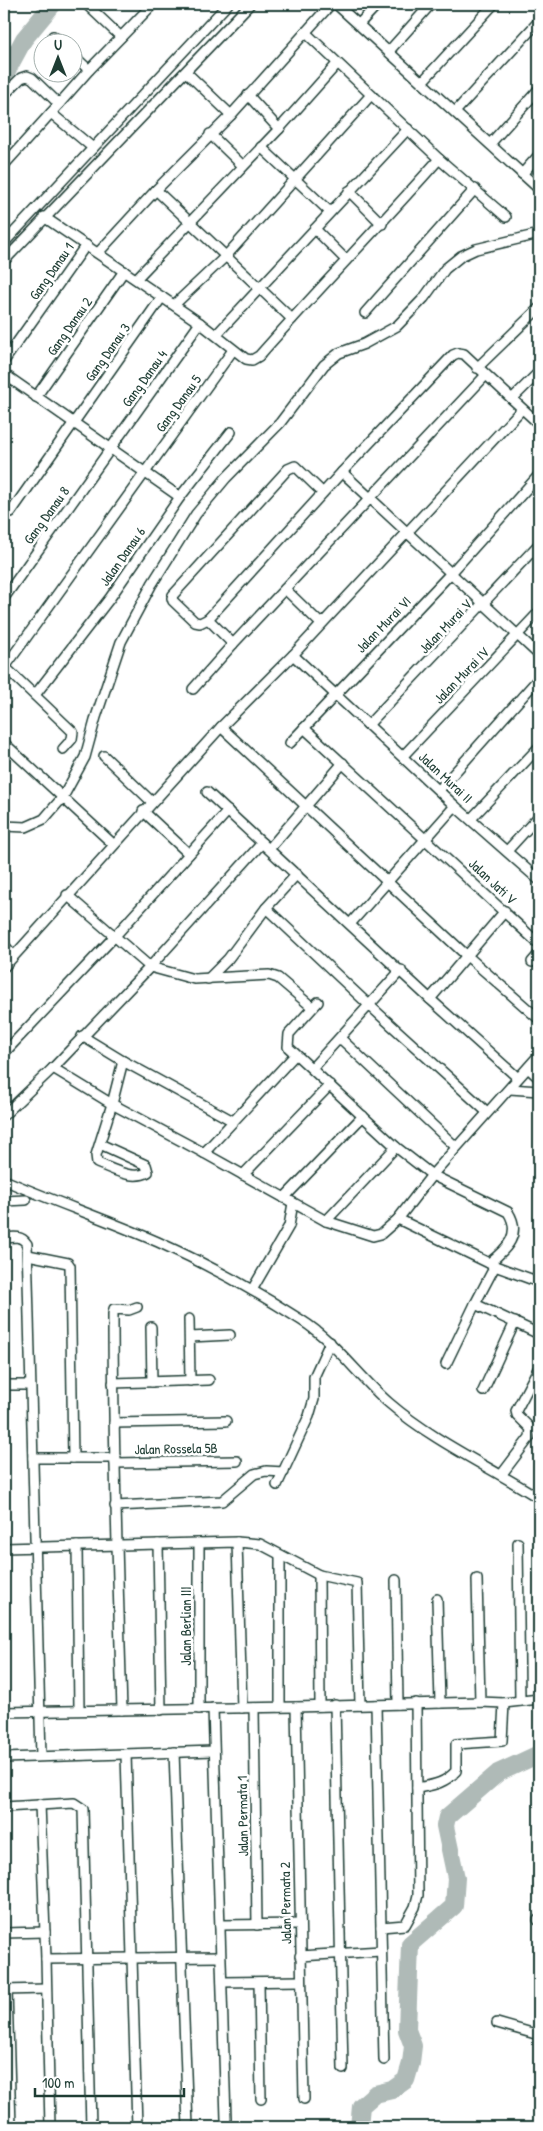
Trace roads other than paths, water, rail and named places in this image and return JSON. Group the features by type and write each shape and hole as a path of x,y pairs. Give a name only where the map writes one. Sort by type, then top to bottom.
{"street":[{"path":"86,4 121,37"},
{"path":"4,165 89,70 152,4"},
{"path":"4,244 228,4"},
{"path":"4,261 44,217 250,4"},
{"path":"98,254 156,190 210,134 231,116 331,4"},
{"path":"336,4 539,190"},
{"path":"359,24 378,4"},
{"path":"388,51 431,4"},
{"path":"422,82 494,4"},
{"path":"455,112 539,21"},
{"path":"305,32 439,159 506,217"},
{"path":"82,63 89,70"},
{"path":"136,279 279,129 337,64"},
{"path":"186,72 231,116"},
{"path":"4,95 21,78 27,76 32,78 59,104"},
{"path":"490,144 539,90"},
{"path":"248,95 279,129"},
{"path":"174,305 226,256 371,95"},
{"path":"51,113 93,148"},
{"path":"216,335 408,130"},
{"path":"210,134 243,166"},
{"path":"261,147 330,212"},
{"path":"522,174 539,155"},
{"path":"44,217 200,323 246,359 252,360 259,356 346,260 382,224 439,159"},
{"path":"366,313 475,189"},
{"path":"156,190 258,289 292,319"},
{"path":"349,191 382,224"},
{"path":"315,229 346,260"},
{"path":"4,826 26,827 44,819 63,797 82,765 121,642 152,584 191,521 226,478 280,423 298,396 324,365 339,353 364,344 397,326 424,298 445,269 461,256 476,250 539,234"},
{"name":"Gang Danau 1","path":"4,361 86,245"},
{"name":"Gang Danau 2","path":"36,397 124,271"},
{"name":"Gang Danau 3","path":"10,512 162,297"},
{"path":"477,368 539,308"},
{"name":"Gang Danau 4","path":"111,448 200,323"},
{"name":"Gang Danau 5","path":"4,667 233,350"},
{"path":"323,493 295,466 288,469 173,595 173,601 195,622 200,623 208,619 323,493 342,472 453,355 458,352 464,354 539,424"},
{"path":"512,399 539,372"},
{"path":"4,374 180,497"},
{"path":"193,689 486,375"},
{"path":"4,967 113,844 221,727 293,656 522,408"},
{"name":"Jalan Danau 6","path":"35,695 110,598 180,497 231,432"},
{"name":"Gang Danau 8","path":"4,598 111,448"},
{"path":"342,472 452,572 539,655"},
{"name":"Jalan Murai VI","path":"290,743 452,572 539,475"},
{"name":"Jalan Murai V","path":"368,725 539,544"},
{"path":"285,589 322,624"},
{"name":"Jalan Murai IV","path":"403,756 539,612"},
{"path":"208,619 233,644"},
{"name":"Jalan Murai II","path":"293,656 455,806 539,880"},
{"path":"4,667 74,732 72,739 63,749"},
{"path":"439,790 539,678"},
{"path":"221,727 389,881 466,955 539,1019"},
{"name":"Jalan Jati V","path":"304,728 427,839 539,944"},
{"path":"4,743 113,844"},
{"path":"471,819 539,746"},
{"path":"104,756 152,802"},
{"path":"4,1116 307,806 343,763"},
{"path":"207,792 518,1078"},
{"path":"350,924 455,806"},
{"path":"144,811 189,854"},
{"path":"4,1053 115,936 228,811"},
{"path":"507,851 539,816"},
{"path":"208,979 228,959 266,908 297,874"},
{"path":"67,895 150,967 194,979 269,975 278,978 315,1004 288,1034 288,1047 396,1147 432,1175 508,1212 514,1220 514,1230 504,1251 492,1264 446,1364"},
{"path":"266,908 487,1112"},
{"path":"430,999 505,911"},
{"path":"4,945 13,955"},
{"path":"532,962 539,954"},
{"path":"312,1068 400,970"},
{"path":"82,1036 123,1062 233,1121"},
{"path":"340,1038 456,1147"},
{"path":"204,1153 295,1054"},
{"path":"53,1068 112,1104 326,1221 373,1236 381,1234 398,1218 456,1147 539,1055"},
{"path":"100,1144 146,1165 148,1172 134,1176 97,1163 96,1155 123,1062"},
{"path":"528,1068 539,1078"},
{"path":"243,1175 330,1085"},
{"path":"510,1089 539,1091"},
{"path":"284,1198 364,1116"},
{"path":"326,1221 396,1147"},
{"path":"4,1180 159,1242 252,1290 304,1321 330,1342 388,1402 421,1428 502,1474 539,1498"},
{"path":"4,1201 26,1200"},
{"path":"252,1290 289,1226 293,1203"},
{"path":"398,1218 492,1264 539,1282"},
{"path":"4,1238 18,1236 24,1239 27,1244 28,1255 41,1756"},
{"path":"28,1255 68,1263 70,1266 73,1458"},
{"path":"475,1304 539,1334"},
{"path":"122,1710 115,1506 113,1310 129,1310 136,1307"},
{"path":"189,1319 190,1381"},
{"path":"483,1391 514,1322"},
{"path":"151,1327 152,1382"},
{"path":"190,1337 230,1335"},
{"path":"277,1485 309,1416 314,1400 314,1377 330,1342"},
{"path":"502,1474 531,1433 531,1429 516,1413 539,1367"},
{"path":"114,1384 209,1380"},
{"path":"4,1385 30,1385"},
{"path":"114,1423 226,1421"},
{"name":"Jalan Rossela 5B","path":"33,1458 116,1461 237,1461"},
{"path":"115,1506 222,1501 254,1474 266,1471 284,1472"},
{"path":"4,1548 237,1542 260,1544 319,1575 357,1583 360,1705"},
{"path":"237,1542 242,1708"},
{"name":"Jalan Berlian III","path":"199,1543 199,1709"},
{"path":"518,1543 520,1701"},
{"path":"158,1544 161,1710"},
{"path":"77,1546 78,1710"},
{"path":"280,1556 280,1707"},
{"path":"319,1575 320,1706"},
{"path":"478,1579 480,1702"},
{"path":"396,1580 398,1704"},
{"path":"437,1599 440,1702"},
{"path":"4,1712 254,1708 440,1702 504,1703 539,1699"},
{"path":"381,1927 404,1925 417,1901 416,1703"},
{"path":"417,1788 448,1780 456,1771 456,1744 502,1741 504,1703"},
{"path":"376,1704 384,2060"},
{"path":"335,1705 343,2069"},
{"name":"Jalan Permata 2","path":"296,1707 304,2099"},
{"path":"214,1708 226,2119"},
{"name":"Jalan Permata 1","path":"254,1708 257,1925"},
{"path":"4,1758 214,1751"},
{"path":"174,1752 188,2127"},
{"path":"126,1754 137,2127"},
{"path":"4,1806 74,1803 82,1809 91,2127"},
{"path":"40,1804 50,2127"},
{"path":"220,1925 300,1924"},
{"path":"4,1933 45,1932"},
{"path":"300,1956 381,1952"},
{"path":"46,1959 220,1957"},
{"path":"222,1982 301,1982"},
{"path":"259,1982 261,2099"},
{"path":"11,2127 6,1990 46,1989"},
{"path":"497,2023 539,2035"}],"waterway":[{"path":"4,76 24,39 53,4"},
{"path":"359,2127 361,2106 375,2094 392,2090 406,2080 411,2063 413,2046 407,2030 410,1944 454,1906 456,1878 445,1826 447,1817 498,1773 539,1754"}]}
